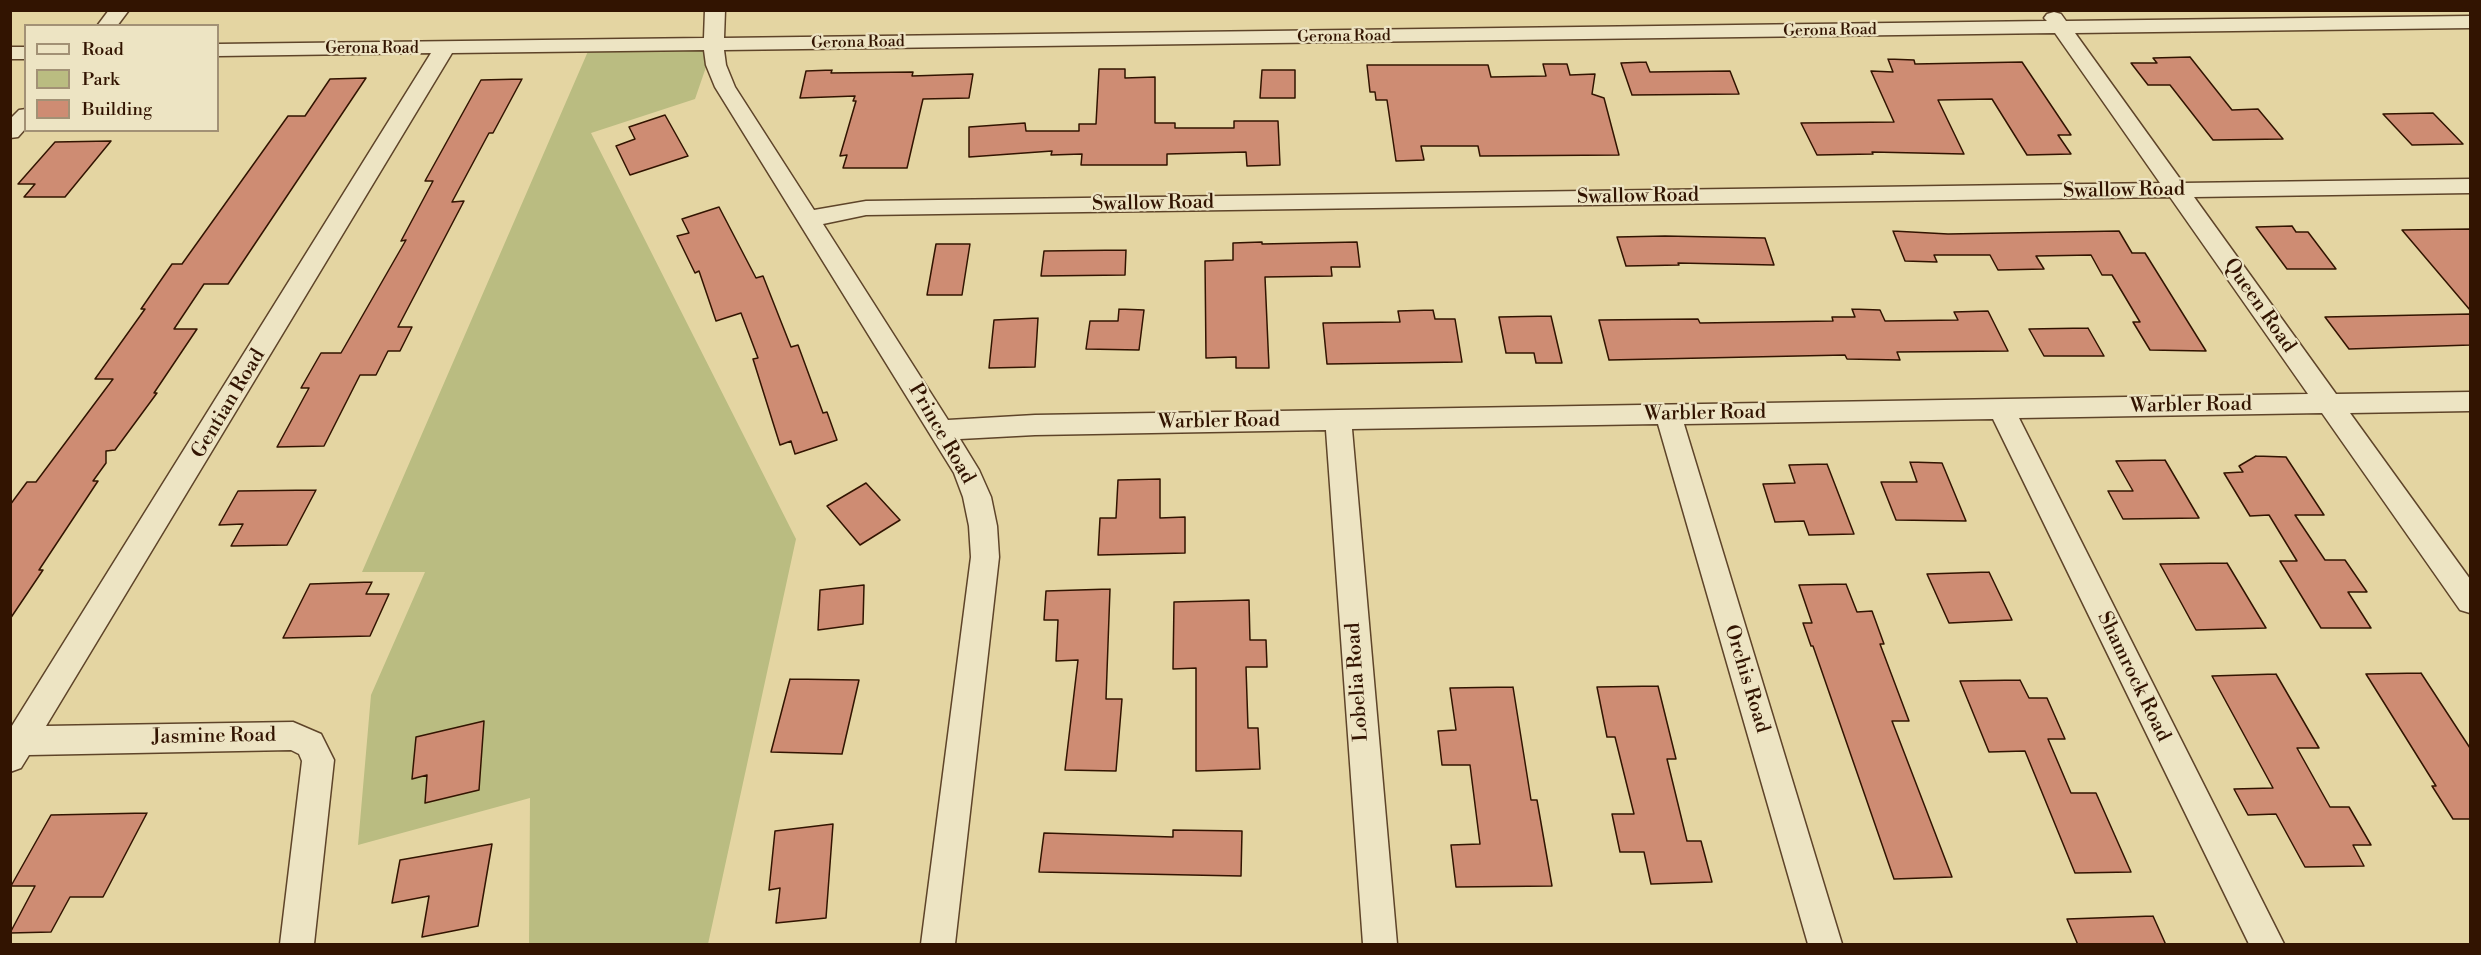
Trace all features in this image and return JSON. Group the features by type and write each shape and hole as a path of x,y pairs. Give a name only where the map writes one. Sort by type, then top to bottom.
{"street":[{"path":"108,24 120,10"},
{"name":"Prince Road","path":"715,10 716,65 725,87 966,470 977,497 983,526 985,557 938,945"},
{"name":"Gerona Road","path":"219,50 714,45 2055,19 2470,22"},
{"name":"Queen Road","path":"2055,19 2470,601"},
{"name":"Gentian Road","path":"16,750 444,48"},
{"path":"10,132 24,118"},
{"name":"Swallow Road","path":"807,219 866,208 2470,186"},
{"name":"Warbler Road","path":"940,430 1035,425 2470,401"},
{"name":"Shamrock Road","path":"2001,408 2267,945"},
{"name":"Orchis Road","path":"1668,414 1825,945"},
{"name":"Lobelia Road","path":"1338,420 1380,945"},
{"name":"Jasmine Road","path":"16,750 293,736 310,744 318,760 297,945"}],"green space":[{"path":"714,44 695,99 591,133 796,539 708,944 529,944 530,798 358,845 371,695 425,572 362,572 589,49"}],"building":[{"path":"2190,57 2232,110 2258,109 2283,139 2213,140 2170,85 2148,85 2131,63 2157,63 2153,58"},
{"path":"1888,59 1914,60 1915,64 2022,62 2071,135 2058,135 2071,154 2027,155 1992,99 1938,100 1964,154 1872,152 1873,154 1817,155 1801,123 1894,122 1871,71 1893,72"},
{"path":"1646,62 1650,72 1730,71 1739,94 1632,95 1621,63"},
{"path":"1543,64 1567,64 1570,75 1595,74 1592,94 1604,98 1619,155 1480,156 1478,146 1421,146 1424,160 1396,161 1387,100 1376,100 1375,92 1370,92 1367,65 1488,65 1491,77 1546,76"},
{"path":"1099,69 1125,69 1125,78 1155,77 1155,123 1175,123 1175,128 1234,128 1234,121 1278,121 1280,165 1247,166 1246,152 1167,154 1167,165 1081,165 1082,154 1051,155 1052,151 969,157 969,127 1025,123 1026,131 1079,131 1079,124 1096,124"},
{"path":"832,70 831,73 913,72 912,76 973,74 969,98 923,99 907,168 843,168 847,155 840,156 856,101 853,101 855,96 800,98 806,71"},
{"path":"1262,70 1295,70 1295,98 1260,98"},
{"path":"366,78 228,284 204,284 174,329 197,329 154,393 157,393 115,450 106,451 106,463 93,481 98,481 39,570 43,570 10,619 10,505 27,482 36,482 113,379 95,379 145,309 141,309 172,264 182,264 288,116 305,116 330,79"},
{"path":"522,79 493,133 489,133 452,202 464,201 398,327 412,327 400,351 388,351 376,375 360,375 324,446 277,447 309,388 301,388 321,353 341,353 406,240 401,241 433,181 425,181 481,80"},
{"path":"2433,113 2463,144 2412,145 2383,114"},
{"path":"665,115 688,156 630,175 616,146 635,139 629,127"},
{"path":"111,141 65,197 24,197 35,184 18,184 55,142"},
{"path":"719,207 756,278 763,276 791,347 798,345 823,413 827,412 837,440 795,454 791,441 780,445 753,359 758,358 741,313 716,321 699,271 695,273 677,236 689,233 682,219"},
{"path":"2292,226 2296,232 2308,232 2336,269 2287,269 2256,227"},
{"path":"2470,229 2470,310 2402,230"},
{"path":"1893,231 1948,234 2119,231 2132,253 2145,253 2206,351 2150,350 2133,322 2140,322 2112,275 2102,275 2091,255 2036,256 2044,269 1998,270 1990,255 1934,255 1937,262 1905,261"},
{"path":"1617,237 1765,238 1774,265 1678,263 1679,265 1626,266"},
{"path":"1262,242 1262,244 1357,242 1360,267 1331,267 1332,276 1265,277 1269,368 1236,368 1236,357 1206,358 1205,261 1233,260 1233,243"},
{"path":"936,244 970,244 962,295 927,295"},
{"path":"1126,250 1125,275 1041,276 1044,251"},
{"path":"1119,309 1144,310 1139,350 1086,349 1090,321 1118,321"},
{"path":"1852,309 1880,310 1885,321 1958,320 1954,312 1988,311 2008,351 1897,352 1900,360 1847,359 1845,355 1609,360 1599,320 1698,319 1700,323 1833,321 1832,317 1855,317"},
{"path":"1433,310 1435,319 1455,319 1462,362 1327,364 1323,323 1400,322 1398,311"},
{"path":"2470,314 2470,345 2349,349 2325,317"},
{"path":"1551,316 1562,363 1536,363 1534,353 1506,353 1499,317"},
{"path":"1038,318 1035,367 989,368 994,320"},
{"path":"2088,328 2104,356 2044,356 2029,329"},
{"path":"2256,456 2286,457 2324,515 2295,515 2325,560 2345,560 2367,592 2348,592 2371,628 2321,628 2280,561 2297,561 2269,515 2250,516 2224,473 2243,472 2239,466"},
{"path":"2165,460 2199,518 2123,519 2108,491 2133,491 2116,461"},
{"path":"1910,462 1942,463 1966,521 1896,520 1881,482 1917,482"},
{"path":"1827,464 1854,534 1809,535 1804,521 1775,522 1763,484 1795,483 1789,465"},
{"path":"1160,479 1160,518 1185,517 1185,553 1098,555 1100,518 1116,518 1118,480"},
{"path":"866,483 900,520 860,545 827,506"},
{"path":"316,490 287,545 231,546 243,524 219,525 238,491"},
{"path":"2227,563 2266,628 2196,630 2160,564"},
{"path":"1989,572 2012,620 1949,623 1927,574"},
{"path":"372,582 366,594 389,594 370,636 283,638 310,584"},
{"path":"1846,584 1857,612 1872,611 1884,644 1880,644 1909,721 1892,721 1952,877 1894,879 1803,623 1812,623 1799,585"},
{"path":"864,585 863,624 818,630 820,590"},
{"path":"1110,589 1106,699 1122,699 1116,771 1065,770 1078,660 1056,661 1058,620 1044,620 1046,591"},
{"path":"1249,600 1250,640 1266,640 1267,667 1246,667 1248,728 1258,728 1260,769 1196,771 1196,668 1173,669 1174,602"},
{"path":"2421,673 2470,748 2470,819 2453,819 2432,786 2436,786 2366,674"},
{"path":"2276,674 2319,748 2297,748 2330,807 2349,807 2371,845 2353,845 2364,866 2305,867 2276,814 2248,815 2234,789 2273,788 2212,676"},
{"path":"790,679 859,680 842,754 771,752"},
{"path":"2020,680 2029,698 2047,698 2065,739 2048,739 2071,793 2096,793 2131,872 2075,873 2025,751 1989,752 1960,681"},
{"path":"1658,686 1676,759 1667,759 1687,841 1701,841 1712,882 1651,884 1644,852 1620,852 1612,814 1634,814 1615,737 1607,737 1597,687"},
{"path":"1513,687 1531,800 1537,800 1552,886 1456,887 1451,845 1480,844 1470,765 1442,765 1438,731 1456,730 1450,688"},
{"path":"484,721 479,790 425,803 427,775 412,779 416,737"},
{"path":"147,813 103,897 70,897 51,932 10,933 35,886 11,886 51,815"},
{"path":"833,824 826,918 776,923 780,888 769,890 775,831"},
{"path":"1173,830 1242,831 1241,876 1039,872 1044,833 1173,837"},
{"path":"492,844 478,926 422,937 429,896 392,903 400,860"},
{"path":"2153,916 2166,945 2078,945 2067,919"}]}
